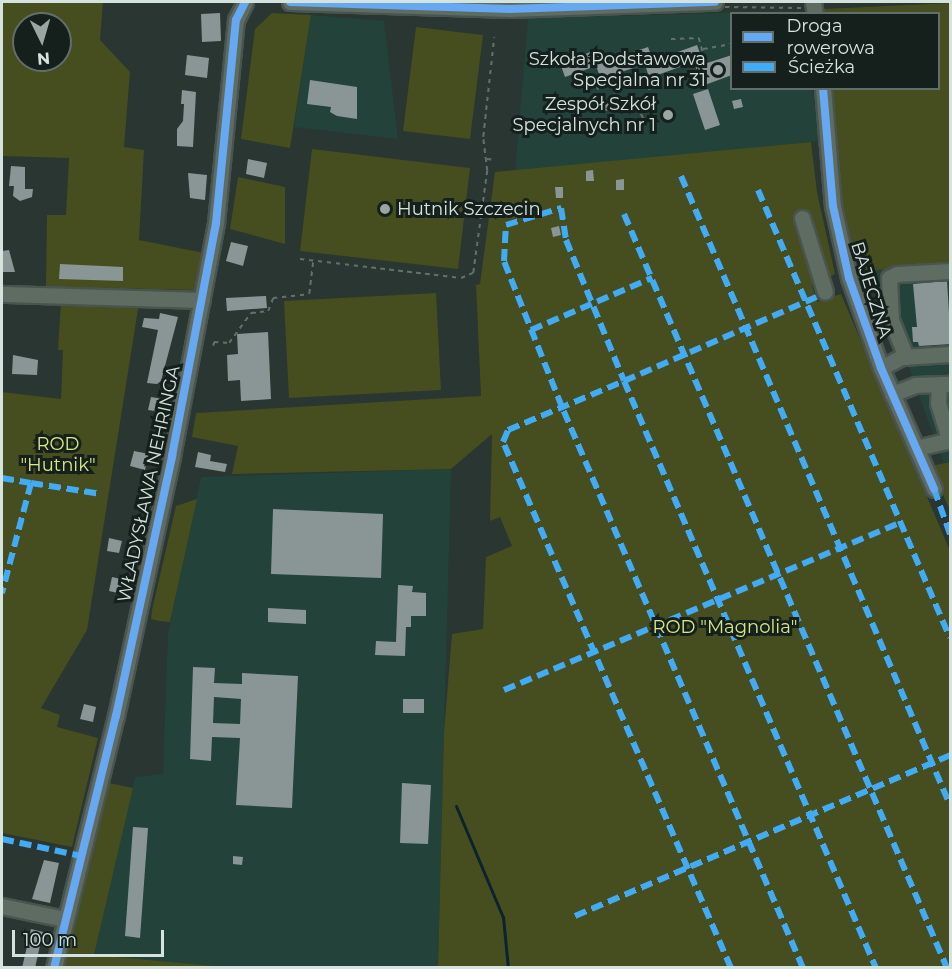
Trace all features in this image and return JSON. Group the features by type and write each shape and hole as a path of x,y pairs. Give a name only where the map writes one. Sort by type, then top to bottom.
{"street":[{"name":"WŁADYSŁAWA NEHRINGA","path":"54,968 64,919 116,716 202,300 217,212 236,20 245,2"},
{"path":"290,2 526,5 715,2"},
{"name":"BAJECZNA","path":"823,90 833,206 842,247 881,368 934,489"},
{"path":"802,218 825,292"},
{"path":"906,357 891,320 889,278 897,274 951,271"},
{"path":"2,294 202,300"},
{"path":"881,368 906,357 951,354"},
{"path":"892,394 915,385 945,384 938,403 950,440 916,448"},
{"path":"2,906 64,919"}],"path":[{"path":"300,259 469,276 476,268 486,159 483,137 494,38"},
{"path":"671,39 699,38 704,57"},
{"path":"702,49 730,44"},
{"path":"612,85 618,111 652,99 644,74"},
{"path":"598,90 593,79 600,76"},
{"path":"637,104 645,122"},
{"path":"486,159 495,160"},
{"path":"213,346 214,342 229,343 251,313 268,311 273,298 309,294 313,260"}],"shaded area":[{"name":"Zespół Szkół Specjalnych nr 1","path":"730,13 730,90 813,90 819,141 515,173 528,18"},
{"path":"311,15 384,21 398,139 294,127"},
{"path":"950,265 950,462 943,462 911,373 866,271"},
{"path":"451,469 438,967 225,968 94,955 135,777 163,774 168,634 201,477"}],"green space":[{"path":"2,2 103,2 100,40 130,72 124,147 144,150 139,240 204,253 197,290 46,287 47,215 66,215 69,158 2,156"},
{"path":"950,3 950,265 866,271 850,249 836,184 829,90 940,90 940,12 824,12 824,9"},
{"path":"272,13 311,15 290,148 241,139 255,29"},
{"path":"416,27 483,35 470,139 403,131"},
{"name":"ROD \"Magnolia\"","path":"811,142 817,192 835,274 812,285 817,302 841,294 950,551 950,967 438,967 444,732 452,634 483,629 486,557 512,546 500,517 490,521 492,434 451,469 232,474 238,446 192,437 196,413 481,396 476,285 480,284 495,172"},
{"name":"Hutnik Szczecin","path":"312,149 470,168 458,269 300,251"},
{"path":"238,177 285,187 285,244 230,229"},
{"path":"436,293 441,390 289,398 284,301"},
{"name":"ROD \"Hutnik\"","path":"61,301 139,303 87,630 41,708 60,715 57,727 98,738 72,847 2,833 2,392 61,399 63,350 58,350"},
{"path":"950,462 950,511 931,466"},
{"path":"197,499 170,622 151,619 176,506"},
{"path":"104,782 133,788 94,955 225,967 62,968"}],"building":[{"path":"220,13 221,41 202,42 201,14"},
{"path":"697,45 704,64 730,56 730,76 702,86 694,62 649,78 645,64 601,79 596,66 565,77 560,63 599,49 604,62 648,47 653,61"},
{"path":"187,55 209,58 207,78 185,75"},
{"path":"310,80 357,87 357,119 337,116 330,112 331,107 307,104"},
{"path":"708,89 720,125 705,130 693,94"},
{"path":"182,90 196,92 193,147 177,146 177,129 183,121"},
{"path":"624,99 626,106 600,112 599,104"},
{"path":"741,99 743,107 734,109 732,101"},
{"path":"248,159 267,163 264,178 246,174"},
{"path":"11,166 25,167 25,189 33,189 32,197 20,201 13,196 14,186 9,186"},
{"path":"593,170 594,181 586,181 586,171"},
{"path":"188,173 207,175 205,200 190,198"},
{"path":"624,179 624,190 616,190 616,180"},
{"path":"555,187 563,187 563,198 556,198"},
{"path":"559,226 561,235 553,237 551,228"},
{"path":"231,242 248,246 243,266 226,261"},
{"path":"9,250 15,272 2,272 2,251"},
{"path":"60,264 123,267 123,281 59,279"},
{"path":"947,281 951,344 919,346 918,342 913,342 912,327 917,327 913,284"},
{"path":"266,296 267,308 227,311 226,298"},
{"path":"160,313 178,317 161,381 157,384 147,383 158,330 142,327 144,318 159,319"},
{"path":"268,332 271,399 241,401 240,380 228,381 227,355 238,354 237,334"},
{"path":"13,355 38,360 37,375 12,374"},
{"path":"151,397 163,399 161,412 148,410"},
{"path":"134,451 149,454 145,470 130,466"},
{"path":"198,452 211,455 210,461 227,464 225,472 195,467"},
{"path":"273,509 383,514 381,578 271,574"},
{"path":"109,538 122,541 119,553 107,551"},
{"path":"112,577 125,580 122,594 109,591"},
{"path":"398,585 413,586 412,592 426,593 426,616 411,616 411,627 406,627 405,656 375,655 376,641 396,642"},
{"path":"268,608 306,610 306,624 268,622"},
{"path":"193,667 215,668 214,683 242,684 242,673 298,676 292,808 236,805 240,738 212,737 211,761 190,759","holes":["214,697 241,699 240,724 213,723"]},
{"path":"403,699 424,699 424,713 403,713"},
{"path":"84,704 96,707 93,722 80,719"},
{"path":"402,783 431,785 428,844 400,843"},
{"path":"133,827 148,828 140,938 125,936"},
{"path":"233,856 243,857 242,865 233,864"},
{"path":"44,860 59,863 50,903 32,899"},
{"path":"31,929 43,932 35,968 22,968"}],"waterway":[{"path":"456,806 503,917 508,968"}],"marked path":[{"path":"681,176 950,805"},
{"path":"758,190 950,638"},
{"path":"803,968 562,407 504,261 506,225 561,208 566,240 624,381 816,297"},
{"path":"624,214 947,968"},
{"path":"531,330 652,278"},
{"path":"731,968 503,442 508,430 624,381 876,968"},
{"path":"2,478 31,483 2,593"},
{"path":"31,483 101,494"},
{"path":"934,489 950,534"},
{"path":"504,690 901,522"},
{"path":"575,916 950,755"},
{"path":"2,839 81,856"}],"cycle path":[{"path":"54,968 116,716 172,456 216,223 236,20 245,2"},
{"path":"290,2 510,9 715,2"},
{"path":"823,90 833,206 849,278 881,368 934,489"}],"place":[{"name":"Szkoła Podstawowa Specjalna nr 31","path":"718,70"},
{"name":"Zespół Szkół Specjalnych nr 1","path":"668,115"},
{"name":"Hutnik Szczecin","path":"385,209"}]}
